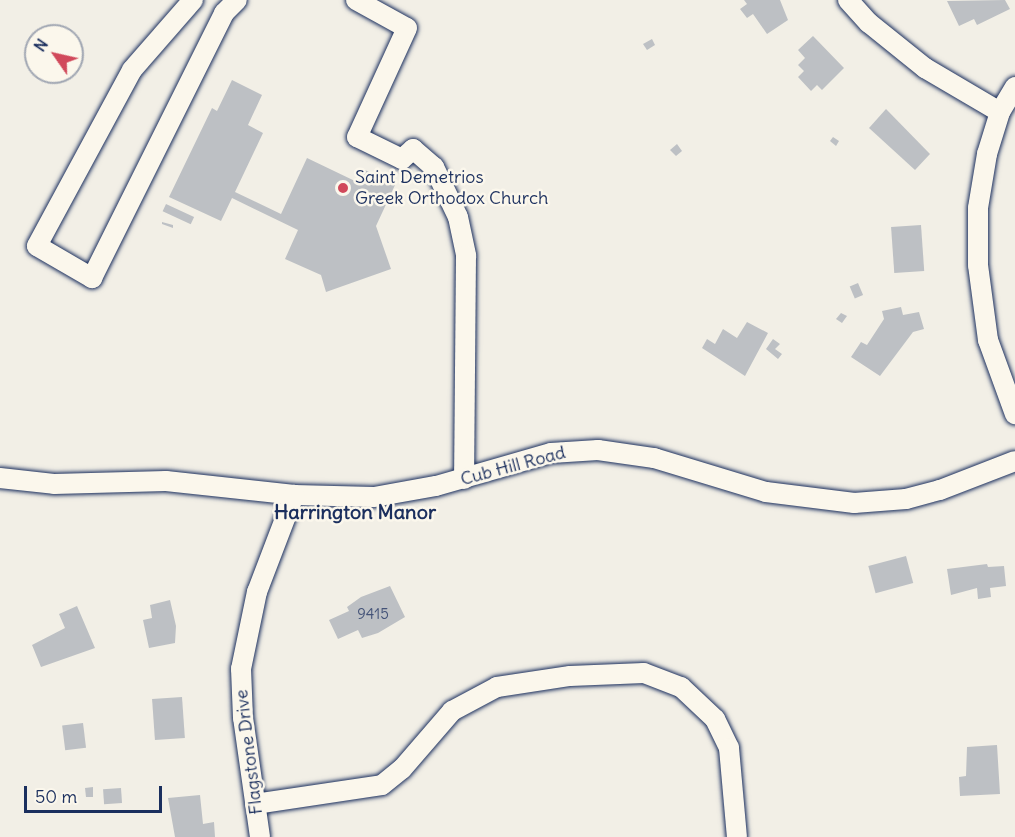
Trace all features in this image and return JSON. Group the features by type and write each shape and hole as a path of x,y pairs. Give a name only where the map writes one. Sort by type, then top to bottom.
{"street":[{"path":"193,0 132,70 37,246 92,278 224,13 237,0"},
{"path":"356,0 407,28 357,137 402,159 413,149 434,167 458,217 466,256 464,479"},
{"path":"848,0 869,23 925,68 1000,112"},
{"path":"1015,87 1000,112 987,154 978,208 978,265 988,340 1015,414"},
{"name":"Cub Hill Road","path":"0,478 54,484 166,481 294,495 374,497 464,479 551,453 598,450 654,459 766,492 854,503 906,499 940,490 1015,461"},
{"name":"Flagstone Drive","path":"260,837 243,718 244,637 257,592 294,495"},
{"path":"255,804 382,785 402,770 452,711 497,687 570,676 645,673 681,687 715,719 729,748 738,837"}],"building":[{"path":"744,0 780,0 788,20 767,34 753,14 747,18 740,9 747,4"},
{"path":"1005,0 1010,9 977,25 974,19 959,26 947,1"},
{"path":"813,36 844,68 822,90 817,85 811,91 798,77 804,71 798,65 805,58 798,50"},
{"path":"652,39 655,45 647,50 643,44"},
{"name":"Saint Demetrios Greek Orthodox Church","path":"232,80 262,95 248,125 263,133 235,192 281,214 307,158 357,182 363,169 395,185 376,226 391,269 326,292 321,275 285,259 298,230 232,198 221,221 169,197 212,108 217,111"},
{"path":"886,109 930,154 915,170 869,128"},
{"path":"833,137 839,141 836,146 830,141"},
{"path":"677,144 682,151 676,156 670,150"},
{"path":"166,204 194,217 191,224 163,211"},
{"path":"162,222 173,225 173,228 162,224"},
{"path":"921,225 924,271 894,273 891,227"},
{"path":"858,283 863,295 855,298 850,287"},
{"path":"901,307 903,315 919,312 924,329 913,332 880,376 851,357 861,342 867,345 884,319 882,311"},
{"path":"841,313 847,316 842,323 836,319"},
{"path":"747,322 768,333 745,376 702,348 707,339 715,344 723,329 737,338"},
{"path":"773,339 780,344 775,349 782,354 778,359 766,349"},
{"path":"906,556 913,583 876,593 868,566"},
{"path":"987,564 988,567 1004,566 1006,586 990,588 991,597 978,599 977,588 951,595 947,569"},
{"path":"390,586 405,617 378,633 362,638 358,630 338,639 329,620 349,611 347,607 361,597"},
{"path":"170,600 176,626 175,643 149,648 143,620 152,618 150,605"},
{"path":"77,606 95,648 41,667 32,645 65,628 59,614"},
{"path":"182,697 185,738 155,740 152,699"},
{"path":"83,723 86,748 65,750 62,726"},
{"path":"997,745 1000,794 960,796 959,777 966,776 967,747"},
{"path":"93,787 93,797 86,797 85,788"},
{"path":"121,788 122,803 104,804 103,789"},
{"path":"200,795 203,824 214,822 215,837 175,837 168,798"}],"place":[{"name":"Saint Demetrios Greek Orthodox Church","path":"343,188"}],"district":[{"name":"Harrington Manor","path":"355,511"}]}
